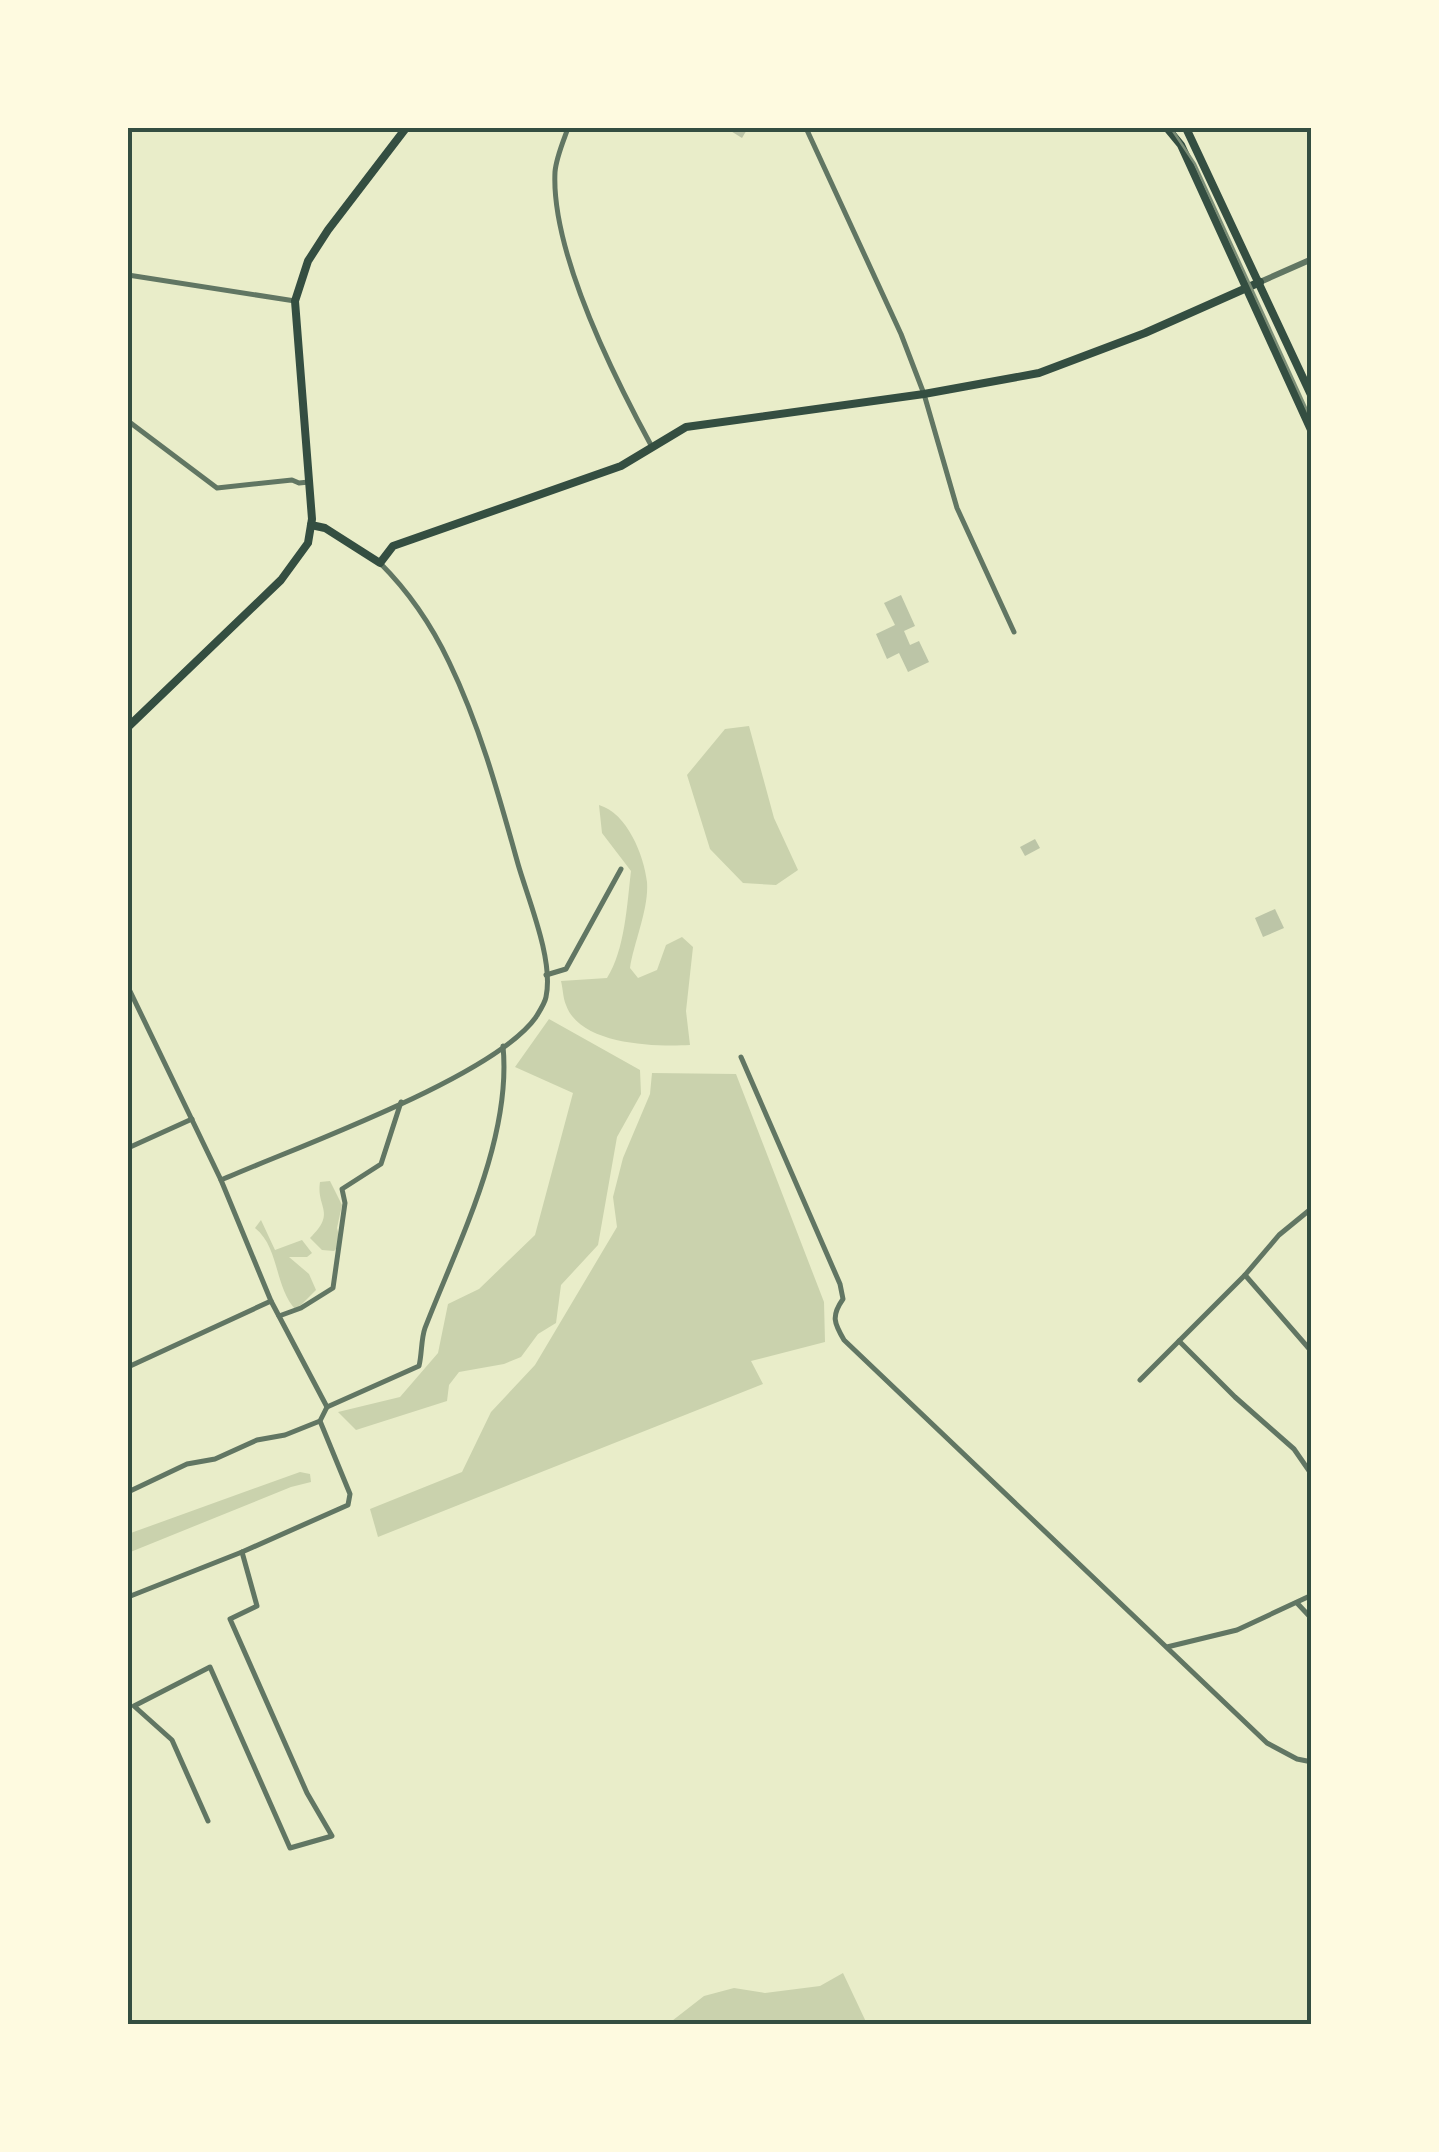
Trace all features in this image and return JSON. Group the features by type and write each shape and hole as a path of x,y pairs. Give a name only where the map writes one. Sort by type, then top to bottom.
{"main road":[{"path":"128,727 280,580 308,543 309,482 295,301 308,262 328,230 406,128"},
{"path":"1167,128 1181,145 1312,432"},
{"path":"1186,128 1312,397"},
{"path":"311,525 325,528 380,563 394,546 621,466 686,427 924,394 1040,373 1145,333 1260,282"}],"street":[{"path":"568,128 555,171 560,223 607,363 652,447"},
{"path":"806,128 901,334 924,394 957,508 1014,632"},
{"path":"1260,282 1312,259"},
{"path":"128,274 295,301"},
{"path":"128,421 217,488 292,480 309,482"},
{"path":"221,1180 465,1071 525,1030 546,997 539,931 478,732 449,662 429,626 406,588 380,563"},
{"path":"546,975 566,969 621,869"},
{"path":"128,987 221,1180 278,1316 327,1407"},
{"path":"128,1492 187,1464 216,1459 257,1440 285,1435 320,1421 327,1407 419,1366 423,1332 439,1300 491,1156 506,1069 503,1046"},
{"path":"741,1057 840,1284 843,1300 835,1311 834,1322 856,1351 1267,1743 1298,1760 1312,1762"},
{"path":"278,1316 301,1308 332,1288 345,1203 342,1189 381,1164 401,1102"},
{"path":"128,1148 192,1119"},
{"path":"1140,1380 1279,1236 1312,1208"},
{"path":"1245,1275 1312,1352"},
{"path":"128,1367 272,1301"},
{"path":"1179,1341 1294,1449 1312,1475"},
{"path":"128,1597 348,1504 350,1494 320,1421"},
{"path":"208,1822 172,1740 134,1706 210,1667 290,1848 332,1836 230,1620 257,1606 242,1552"},
{"path":"1167,1647 1237,1630 1312,1594"},
{"path":"1297,1603 1312,1619"}],"green space":[{"path":"749,726 774,818 798,870 776,885 743,883 710,849 687,775 725,729"},
{"path":"599,805 626,826 645,871 646,903 630,968 638,978 657,970 666,945 682,937 693,947 686,1011 690,1045 639,1044 602,1036 574,1018 566,1005 561,981 607,978 624,926 631,871 602,833"},
{"path":"549,1019 640,1070 641,1094 617,1137 598,1245 561,1285 556,1323 538,1334 521,1357 459,1372 449,1385 447,1401 356,1430 338,1412 400,1397 438,1353 448,1304 479,1289 535,1235 573,1093 515,1067"},
{"path":"652,1073 736,1074 824,1302 825,1342 751,1361 763,1384 378,1537 370,1509 462,1472 491,1412 535,1365 617,1227 613,1197 623,1158 650,1094"},
{"path":"330,1181 342,1205 337,1228 341,1244 334,1251 322,1250 310,1238 324,1216 320,1182"},
{"path":"261,1220 275,1250 302,1240 312,1253 307,1257 289,1257 309,1274 316,1290 296,1310 284,1290 269,1246 255,1228"},
{"path":"300,1472 310,1474 311,1482 128,1553 128,1534"},
{"path":"843,1973 867,2024 668,2024 704,1996 734,1988 765,1993 820,1986"}],"building":[{"path":"726,128 748,128 742,138"},
{"path":"901,595 915,626 904,631 910,645 919,641 929,662 908,672 899,653 887,659 876,634 895,625 884,603"},
{"path":"1035,839 1040,848 1025,856 1020,847"},
{"path":"1275,909 1284,928 1263,937 1255,918"}],"tram line":[{"path":"1171,128 1195,164 1312,421"}]}
